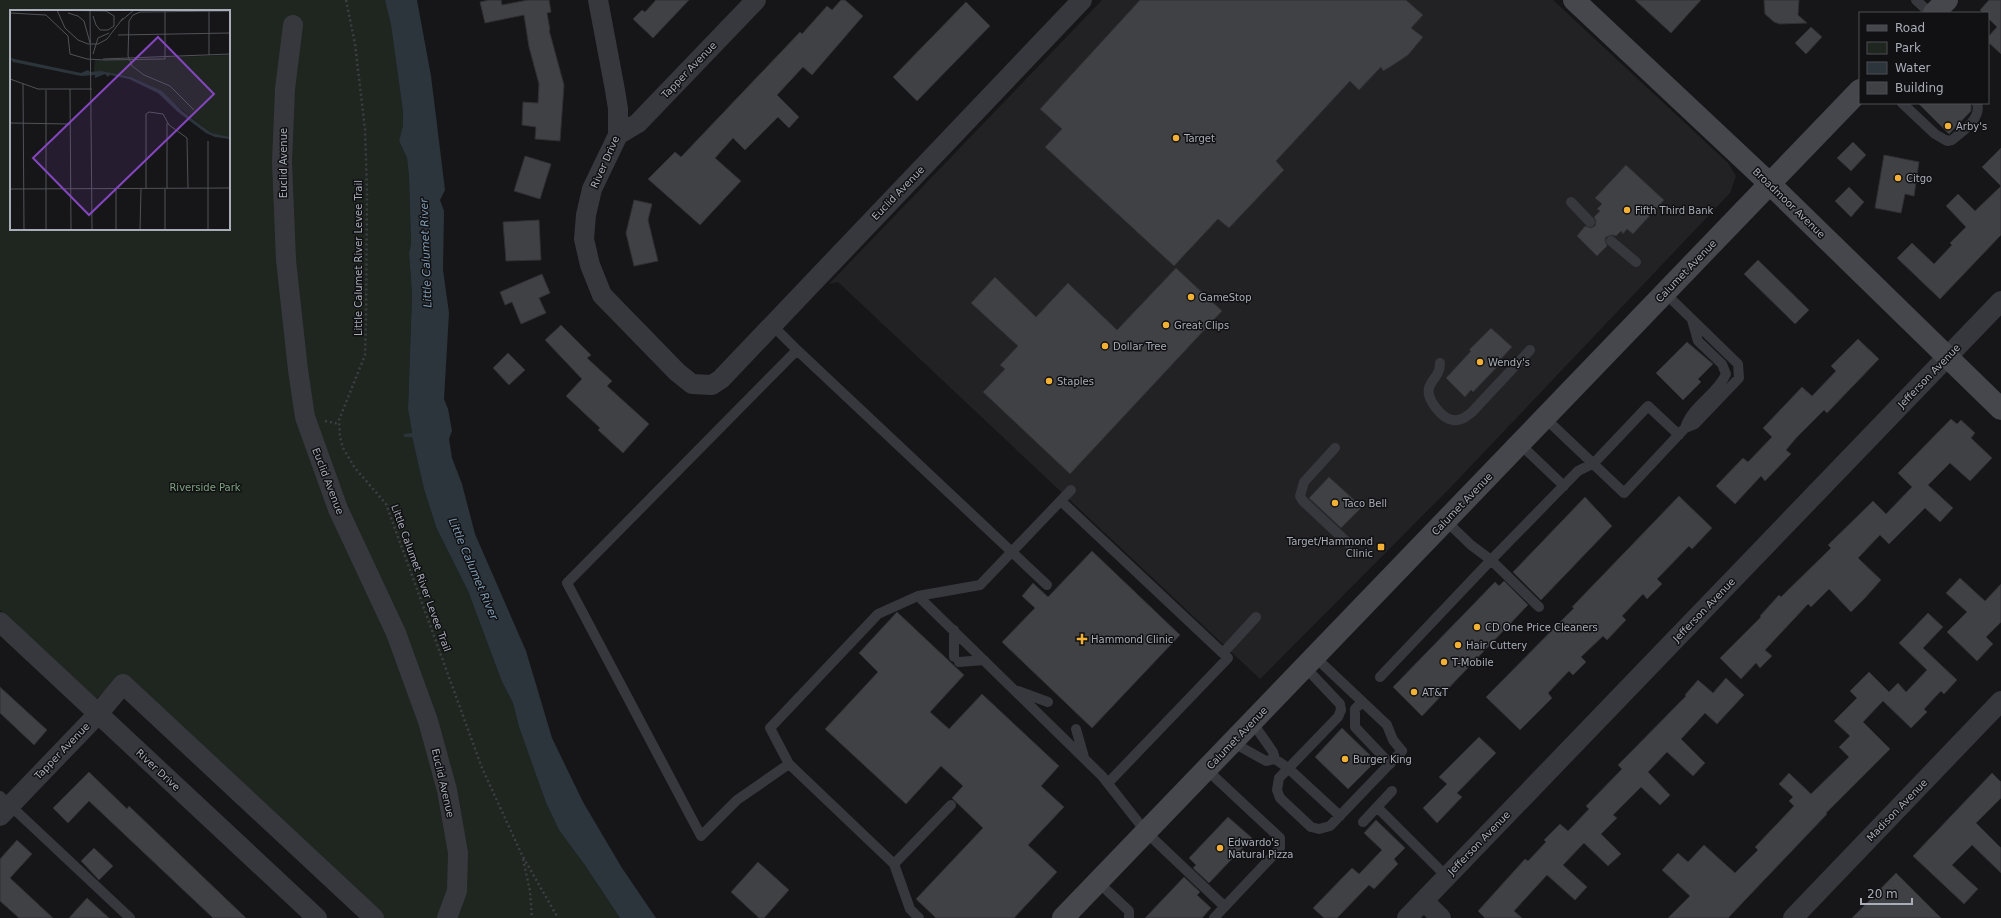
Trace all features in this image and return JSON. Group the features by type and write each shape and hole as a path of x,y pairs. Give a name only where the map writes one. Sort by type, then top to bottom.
{"main road":[{"name":"Broadmoor Avenue","path":"1574,0 1770,184 2001,409"},
{"path":"1935,12 1947,0"},
{"name":"Calumet Avenue","path":"1063,918 1859,91"}],"street":[{"name":"River Drive","path":"598,0 618,109 618,135 592,189 586,215 584,240 590,265 602,295 677,372 692,384 712,385"},
{"name":"Tapper Avenue","path":"618,135 638,123 756,0"},
{"name":"Euclid Avenue","path":"712,385 720,379 772,325 1082,0"},
{"name":"Euclid Avenue","path":"293,25 285,89 282,162 286,260 298,370 305,417 338,509 396,633 428,721 447,790 458,853 457,890 447,918"},
{"name":"Jefferson Avenue","path":"1407,918 2001,301"},
{"name":"River Drive","path":"0,622 317,918"},
{"name":"Tapper Avenue","path":"3,806 98,714 123,684 374,918"},
{"name":"Madison Avenue","path":"1793,918 2001,701"},
{"path":"1424,901 1441,918"}],"lane":[{"path":"1916,0 1929,12"},
{"path":"1903,104 1935,134 1946,141 1952,140 1978,115 1979,108 1977,104"},
{"path":"1572,202 1590,222"},
{"path":"1611,241 1636,262"},
{"path":"1665,293 1738,364 1739,378 1696,424 1682,431"},
{"path":"1545,418 1624,493 1682,431 1688,418 1722,382 1726,374 1722,364 1698,341 1692,319"},
{"path":"772,325 1047,585"},
{"path":"789,764 737,800 701,836 567,583 797,350"},
{"path":"1440,363 1440,371 1429,387 1429,397 1442,414 1452,420 1462,420 1472,412 1530,350"},
{"path":"1380,677 1578,471 1594,463 1648,406 1682,431"},
{"path":"1520,444 1564,486"},
{"path":"1335,448 1304,482 1300,496 1303,501 1349,544"},
{"path":"919,918 910,909 894,864 789,764 770,728 878,614 918,596 980,585 1071,490"},
{"path":"1061,501 1228,658 1108,783"},
{"path":"1446,521 1471,545 1491,560 1539,607"},
{"path":"918,596 1085,758 1108,783 1146,832 1224,906"},
{"path":"1223,653 1256,617"},
{"path":"954,630 957,659 984,660"},
{"path":"1310,662 1362,702 1387,726 1392,740 1402,751 1330,826 1319,829 1311,827 1280,798 1277,790 1279,778 1338,717 1341,710 1340,704 1310,662"},
{"path":"1015,690 1048,702"},
{"path":"1362,702 1355,709 1355,727 1390,764"},
{"path":"1252,722 1273,752 1276,759 1288,768 1340,816"},
{"path":"1076,728 1085,758"},
{"path":"1232,742 1266,761 1276,759"},
{"path":"1206,769 1280,838 1280,848 1214,918"},
{"path":"1363,822 1392,791"},
{"path":"894,864 951,804"},
{"path":"3,806 130,918"},
{"path":"1376,807 1447,877"},
{"path":"1098,882 1129,911 1129,918"}],"path":[{"name":"Little Calumet River Levee Trail","path":"346,0 355,44 365,129 367,192 366,324 365,355 339,420 340,437 343,448 355,468 386,504 482,768 522,855 558,918"},
{"name":"Little Calumet River Levee Trail","path":"522,855 530,891 532,918"}],"shaded area":[{"path":"1102,0 1553,0 1728,163 1736,176 1730,193 1450,488 1260,679 838,282 829,284"}],"green space":[{"name":"Riverside Park","path":"0,0 385,0 391,24 403,112 403,125 399,141 407,158 409,177 411,244 409,253 412,294 408,409 412,433 404,437 412,437 424,489 436,527 468,591 502,682 513,703 519,727 546,803 559,830 620,918 382,918 122,675 95,700 0,610"}],"water":[{"name":"Little Calumet River","path":"385,0 417,0 431,76 445,190 440,200 444,211 443,270 449,313 444,399 448,409 452,431 449,439 452,458 462,484 475,534 526,651 552,738 583,802 622,868 656,918 620,918 559,830 546,803 519,727 513,703 502,682 468,591 436,527 424,489 412,437 404,437 404,434 412,433 408,409 412,294 409,253 411,244 409,177 407,158 399,141 403,125 403,112 391,25"}],"building":[{"path":"501,0 502,5 528,0 549,0 551,12 547,13 549,30 564,85 560,141 535,139 536,127 522,125 523,102 538,103 539,84 529,47 524,15 485,23 480,2"},
{"path":"656,0 689,0 653,38 633,19 642,10 645,12"},
{"path":"841,0 845,0 863,16 812,75 803,67 777,95 799,117 789,128 778,117 745,150 733,138 715,158 741,181 700,225 648,179 675,152 681,157 800,32 802,34 827,6 832,10"},
{"name":"Target","path":"1140,0 1406,0 1423,15 1411,28 1423,37 1408,55 1383,71 1381,67 1359,90 1350,81 1276,161 1284,170 1229,228 1218,219 1174,266 1045,147 1062,129 1040,109"},
{"path":"1635,0 1701,0 1671,33"},
{"path":"1764,0 1799,0 1798,15 1807,23 1780,24 1774,22 1765,14"},
{"path":"1989,0 2001,0 2001,54 1989,43 1989,36 1997,27 1989,19 1989,12 1982,12 1980,10"},
{"path":"966,2 990,26 917,101 893,77"},
{"path":"1811,27 1822,37 1806,54 1795,43"},
{"name":"Arby's","path":"1919,104 1971,104 1971,111 1949,134"},
{"path":"1853,142 1866,155 1851,171 1837,158"},
{"path":"2001,148 2001,186 1982,167"},
{"name":"Citgo","path":"1884,155 1919,162 1914,196 1905,194 1901,213 1875,208"},
{"path":"525,156 551,164 540,199 514,191"},
{"name":"Fifth Third Bank","path":"1626,165 1664,200 1633,234 1627,229 1623,234 1621,231 1616,236 1612,235 1606,237 1605,240 1607,246 1597,256 1577,236 1585,226 1591,228 1595,226 1596,221 1594,217 1600,211 1597,209 1602,204 1595,198"},
{"path":"2001,186 2001,235 1940,299 1897,258 1912,243 1934,264 1952,245 1950,243 1966,227 1946,206 1958,194 1975,211"},
{"path":"1849,187 1864,202 1851,217 1835,201"},
{"path":"634,200 652,204 648,220 658,261 634,266 626,233"},
{"path":"539,220 541,260 506,261 503,222"},
{"path":"1758,260 1809,310 1795,324 1744,274"},
{"path":"1176,268 1222,311 1070,474 983,392 1005,369 1000,365 1018,346 971,303 995,277 1036,317 1068,283 1117,330"},
{"path":"542,274 550,293 539,298 546,313 521,324 512,302 505,305 500,292"},
{"path":"561,325 591,355 587,358 612,381 607,386 649,424 623,453 598,430 600,428 566,396 582,379 545,340"},
{"name":"Wendy's","path":"1491,328 1512,347 1499,361 1501,363 1473,392 1471,390 1465,397 1446,378 1471,351 1469,350"},
{"path":"1858,339 1879,359 1827,413 1824,410 1797,437 1786,450 1791,454 1765,481 1761,476 1735,504 1716,486 1743,458 1748,462 1772,437 1763,428 1802,387 1812,396 1836,371 1831,366"},
{"path":"1687,342 1713,364 1698,379 1701,382 1683,400 1656,373"},
{"path":"508,353 525,370 509,385 493,368"},
{"path":"1951,419 1957,424 1961,420 1975,433 1971,438 1992,458 1970,481 1950,463 1928,485 1953,508 1940,522 1925,508 1889,544 1880,535 1858,558 1881,580 1865,598 1851,612 1829,589 1811,607 1808,604 1765,650 1772,656 1760,668 1756,663 1741,679 1720,658 1761,617 1760,616 1779,595 1781,597 1831,548 1828,545 1873,501 1886,514 1912,487 1898,473"},
{"name":"Taco Bell","path":"1329,477 1362,507 1341,528 1309,498"},
{"path":"1679,496 1712,528 1692,549 1689,546 1657,579 1662,584 1647,599 1643,594 1622,616 1626,620 1607,640 1603,636 1581,657 1586,662 1573,675 1569,671 1548,693 1552,698 1520,730 1486,697 1574,608 1572,607"},
{"path":"1585,497 1612,526 1541,600 1513,572"},
{"path":"1092,551 1180,635 1092,728 1002,642 1035,608 1022,596 1033,583 1048,597"},
{"path":"1960,578 1985,601 2001,584 2001,622 1986,637 1993,644 1977,661 1947,632 1967,612 1946,593"},
{"path":"1504,581 1528,605 1422,716 1393,687 1495,582 1499,586"},
{"path":"897,612 964,675 930,712 949,729 982,694 1059,766 1041,786 1064,807 1028,845 1057,872 1014,918 936,918 916,899 983,828 952,798 963,786 941,766 906,804 825,729 878,672 859,653"},
{"path":"1928,613 1943,627 1923,648 1957,680 1944,694 1941,691 1924,709 1927,712 1911,728 1883,701 1863,722 1890,749 1826,813 1827,814 1728,918 1668,918 1690,896 1662,870 1678,853 1688,862 1704,845 1735,873 1758,850 1755,847 1794,806 1789,801 1793,797 1779,784 1789,773 1811,794 1849,757 1839,747 1850,736 1834,721 1857,698 1850,691 1869,672 1889,692 1898,683 1906,692 1927,670 1899,643"},
{"path":"1726,678 1744,695 1717,724 1705,713 1681,739 1705,763 1693,776 1667,752 1648,772 1670,795 1660,805 1641,787 1613,815 1617,818 1601,834 1621,854 1608,866 1584,843 1563,865 1587,887 1575,900 1547,875 1514,911 1522,918 1485,918 1478,911 1525,859 1528,861 1546,842 1544,840 1560,824 1568,831 1589,809 1586,806 1622,769 1618,765 1686,696 1685,695 1698,680 1713,693"},
{"path":"0,687 47,730 34,745 0,713"},
{"name":"Burger King","path":"1342,728 1376,761 1348,789 1315,757"},
{"path":"1479,737 1496,753 1457,793 1462,797 1437,823 1423,808 1447,784 1439,777"},
{"path":"89,772 127,809 129,806 246,918 213,918 89,801 68,823 53,808"},
{"path":"1992,773 2001,782 2001,798 1976,823 2001,848 2001,873 1972,845 1952,865 1978,889 1964,904 1913,856"},
{"name":"Edwardo's Natural Pizza","path":"1228,817 1252,838 1209,883 1193,868 1196,865 1189,858"},
{"path":"1376,820 1405,848 1394,859 1398,864 1374,889 1369,885 1337,918 1324,918 1313,908 1352,868 1359,874 1382,850 1364,833"},
{"path":"17,840 32,854 10,878 53,918 19,918 0,901 0,859"},
{"path":"94,848 113,866 99,880 81,861"},
{"path":"758,862 789,890 764,918 759,918 731,892"},
{"path":"1896,873 1941,918 1852,918"},
{"path":"1184,877 1200,892 1197,895 1211,908 1202,918 1145,918"},
{"path":"87,898 109,918 69,918"}],"place":[{"name":"Arby's","path":"1948,126"},
{"name":"Target","path":"1176,138"},
{"name":"Citgo","path":"1898,178"},
{"name":"Fifth Third Bank","path":"1627,210"},
{"name":"GameStop","path":"1191,297"},
{"name":"Great Clips","path":"1166,325"},
{"name":"Dollar Tree","path":"1105,346"},
{"name":"Wendy's","path":"1480,362"},
{"name":"Staples","path":"1049,381"},
{"name":"Taco Bell","path":"1335,503"},
{"name":"Target/Hammond Clinic","path":"1381,547"},
{"name":"CD One Price Cleaners","path":"1477,627"},
{"name":"Hammond Clinic","path":"1082,639"},
{"name":"Hair Cuttery","path":"1458,645"},
{"name":"T-Mobile","path":"1444,662"},
{"name":"AT&T","path":"1414,692"},
{"name":"Burger King","path":"1345,759"},
{"name":"Edwardo's Natural Pizza","path":"1220,848"}]}
